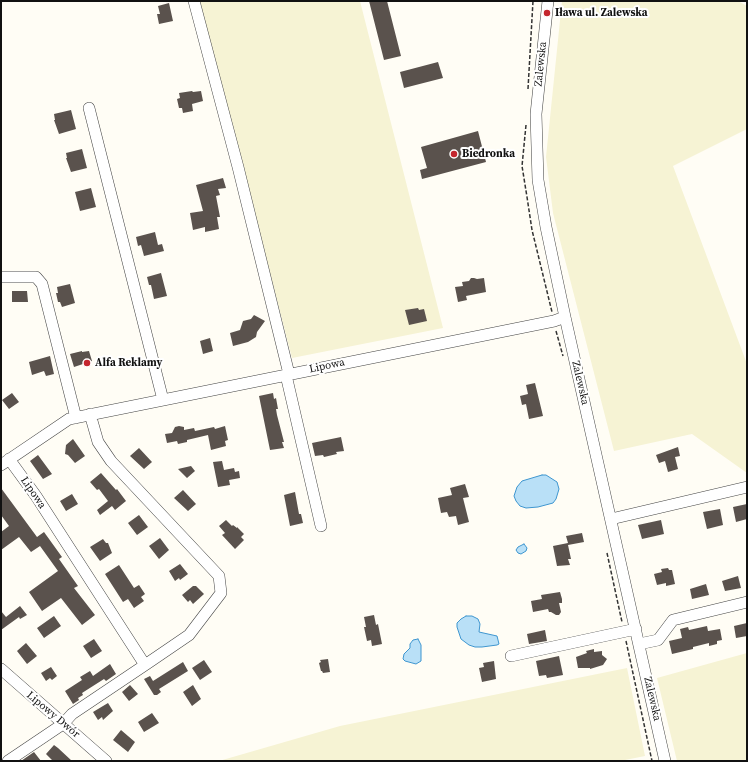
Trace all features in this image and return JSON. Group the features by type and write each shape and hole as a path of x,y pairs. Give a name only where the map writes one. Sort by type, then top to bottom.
{"street":[{"path":"194,1 238,167 322,526"},
{"name":"Zalewska","path":"548,1 536,114 538,180 546,228 565,317 665,761"},
{"path":"89,108 163,400"},
{"path":"1,277 36,277 42,284 76,418"},
{"name":"Lipowa","path":"145,665 36,496 5,462 69,419 554,321 565,317"},
{"path":"8,761 63,724 72,714 189,635 221,593 219,576 111,461 98,442 90,414"},
{"path":"611,520 747,487"},
{"path":"639,644 658,640 673,620 747,602"},
{"path":"511,656 636,629"},
{"name":"Lipowy Dwór","path":"1,669 106,761"}],"shaded area":[{"path":"199,1 360,1 443,328 292,358"},
{"path":"562,1 738,1 747,6 747,129 673,166 747,364 747,473 692,434 614,451 553,213 546,157"},
{"path":"747,653 747,761 677,761 657,678"},
{"path":"627,668 645,756 620,761 219,761 340,726"}],"water":[{"path":"546,475 557,482 559,489 556,499 553,503 538,507 526,508 520,506 514,496 517,487 522,481"},
{"path":"524,544 527,548 526,551 521,554 518,553 516,550 518,547"},
{"path":"466,616 472,616 478,619 480,624 479,632 497,636 499,644 475,647 469,645 461,639 457,623"},
{"path":"418,639 421,645 421,661 416,664 405,661 403,659 404,654 410,648 410,644 413,640"}],"building":[{"path":"369,1 387,1 401,56 384,60"},
{"path":"169,3 173,21 159,24 157,14 160,14 158,6"},
{"path":"438,62 443,78 404,88 400,72"},
{"path":"201,91 203,101 192,104 193,111 183,113 182,108 179,108 177,99 180,98 179,93"},
{"path":"71,110 76,129 59,134 54,120 54,114"},
{"name":"Biedronka","path":"478,131 486,162 422,179 420,170 427,168 421,147"},
{"path":"82,149 87,168 71,172 66,158 66,153"},
{"path":"223,178 226,188 218,189 220,195 216,196 220,217 217,217 219,229 205,232 205,227 193,230 190,213 203,211 196,185"},
{"path":"91,188 96,207 80,211 75,192"},
{"path":"155,232 158,245 162,244 164,251 144,256 141,245 138,246 136,237"},
{"path":"161,273 167,296 154,299 151,285 149,285 147,277"},
{"path":"471,278 484,278 486,292 466,296 467,300 458,302 455,287 463,286 462,282 469,281"},
{"path":"70,284 75,303 62,307 60,302 58,302 56,293 58,293 57,287"},
{"path":"12,291 27,291 28,302 12,302"},
{"path":"418,308 419,310 424,309 427,321 409,325 405,310"},
{"path":"254,315 265,321 257,332 256,337 248,342 233,346 230,333 240,330 243,321 251,319"},
{"path":"210,338 213,351 203,354 200,341"},
{"path":"89,351 92,361 74,367 70,354"},
{"path":"50,356 54,374 46,376 44,371 32,375 29,362"},
{"path":"535,383 543,416 529,419 526,404 522,405 520,396 528,394 526,385"},
{"path":"12,393 19,402 9,409 2,400"},
{"path":"273,393 274,399 276,398 278,409 276,409 284,442 282,442 284,448 270,450 259,396"},
{"path":"225,426 228,440 225,441 226,446 211,450 208,435 187,440 187,442 178,444 177,441 167,443 165,434 172,433 175,427 184,427 184,430 194,428 195,431 214,427 215,429"},
{"path":"341,437 344,451 336,452 337,454 324,457 323,455 315,456 312,443"},
{"path":"73,439 85,456 75,463 68,455 65,454 66,445"},
{"path":"678,447 680,456 675,457 678,469 668,472 665,461 659,463 656,455"},
{"path":"139,448 152,462 144,469 130,456"},
{"path":"38,455 52,474 43,479 30,461"},
{"path":"222,461 224,470 234,468 235,472 239,471 240,478 229,480 230,485 218,487 213,462"},
{"path":"191,466 195,471 187,478 178,469"},
{"path":"101,473 116,490 117,489 126,501 115,510 112,506 100,515 97,510 108,501 99,489 97,490 90,482"},
{"path":"465,484 469,497 463,498 469,522 458,525 456,516 449,517 447,512 441,513 438,498 452,495 450,488"},
{"path":"1,488 37,537 44,532 62,557 59,559 78,586 74,588 95,615 82,625 61,598 42,611 29,592 58,571 40,546 31,552 19,537 1,550 1,532 9,526 1,515"},
{"path":"183,490 196,504 188,511 174,498"},
{"path":"295,492 299,514 301,514 303,523 290,526 284,495"},
{"path":"72,494 78,504 66,511 60,501"},
{"path":"747,504 747,519 736,522 733,507"},
{"path":"720,509 723,525 707,529 703,512"},
{"path":"139,515 148,527 137,535 128,523"},
{"path":"226,520 232,526 237,527 244,534 241,537 244,540 235,549 222,535 225,533 219,526"},
{"path":"661,520 664,534 642,539 638,525"},
{"path":"582,533 584,542 568,545 571,559 568,559 570,565 557,566 553,546 568,543 566,536"},
{"path":"160,538 169,550 159,559 149,546"},
{"path":"103,539 106,543 108,543 112,553 100,561 90,547"},
{"path":"180,564 188,574 180,580 179,578 175,581 169,571"},
{"path":"119,565 134,588 139,585 145,594 141,597 144,601 134,608 128,599 123,602 105,574"},
{"path":"668,568 669,570 672,570 675,584 666,586 666,583 657,585 654,574 662,572 661,569"},
{"path":"738,576 741,588 725,591 722,581"},
{"path":"706,584 709,595 692,599 690,589"},
{"path":"193,586 196,586 204,594 193,604 190,600 188,602 182,595"},
{"path":"560,592 562,603 559,603 561,612 559,615 549,612 548,609 533,612 531,601 542,599 541,595"},
{"path":"20,606 27,615 20,619 19,617 1,630 1,611 6,617"},
{"path":"374,615 376,625 378,624 382,644 372,646 371,640 367,641 364,627 366,627 364,617"},
{"path":"54,616 61,626 44,638 37,628"},
{"path":"747,623 747,636 736,638 734,626"},
{"path":"707,626 708,631 720,629 722,640 717,641 717,644 709,646 709,643 672,654 669,641 682,638 680,629 688,627 689,630"},
{"path":"545,630 547,641 529,644 527,634"},
{"path":"94,639 102,651 91,658 83,646"},
{"path":"26,643 37,656 27,664 17,651"},
{"path":"594,649 594,652 602,651 602,655 607,659 603,665 590,669 578,668 576,657 587,653 586,651"},
{"path":"559,656 563,675 547,678 546,675 539,676 536,661"},
{"path":"328,659 330,672 323,673 319,663 321,662 320,660"},
{"path":"204,660 212,672 200,680 192,668"},
{"path":"494,661 496,679 482,682 479,668 484,667 483,663"},
{"path":"183,662 188,671 159,689 161,692 154,695 144,679 150,676 153,681"},
{"path":"110,664 116,674 106,681 104,679 82,693 83,695 78,698 79,700 73,704 65,691 82,680 80,677 90,671 93,676"},
{"path":"51,667 57,676 52,680 50,678 46,681 41,673"},
{"path":"130,685 138,694 129,701 122,692"},
{"path":"193,685 201,699 192,706 183,692"},
{"path":"108,703 113,711 103,720 102,717 98,720 93,712"},
{"path":"152,713 159,723 144,732 138,722"},
{"path":"121,730 135,742 128,752 113,740"},
{"path":"54,745 72,761 53,761 46,754"},
{"path":"34,752 41,761 21,761"}],"place":[{"name":"Iława ul. Zalewska","path":"547,13"},
{"name":"Biedronka","path":"454,154"},
{"name":"Alfa Reklamy","path":"87,363"}]}
